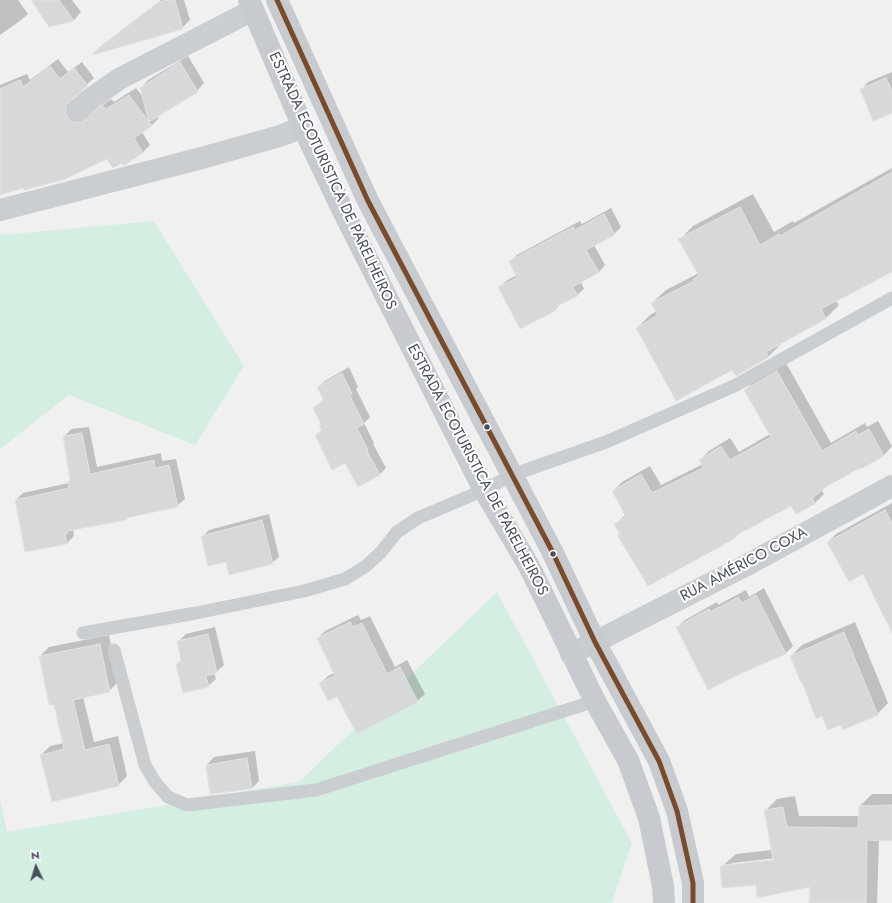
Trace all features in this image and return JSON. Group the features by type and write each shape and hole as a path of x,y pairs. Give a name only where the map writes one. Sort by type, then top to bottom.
{"main road":[{"name":"ESTRADA ECOTURISTICA DE PARELHEIROS","path":"277,0 368,201 552,551 595,642 659,761 677,811 693,883 693,903"},
{"name":"ESTRADA ECOTURISTICA DE PARELHEIROS","path":"251,5 303,127 343,211 484,490 529,566 595,702 628,760 649,818 663,886 664,903"},
{"path":"343,211 368,201"}],"street":[{"path":"78,110 119,79 251,5"},
{"path":"0,210 198,159 280,136 303,127"},
{"name":"RUA AMÉRICO COXA","path":"571,654 743,567 892,486"}],"lane":[{"path":"83,633 196,613 304,591 345,579 366,566 382,552 397,532 418,518 484,490 512,475 606,442 734,386 892,298"},
{"path":"114,650 145,765 155,782 168,797 187,805 316,790 595,702"}],"green space":[{"path":"154,221 244,366 195,445 69,395 0,449 0,235"},
{"path":"497,592 632,843 612,903 0,903 0,800 7,832 299,782"}],"building":[{"path":"31,0 59,0 74,21 49,27"},
{"path":"175,0 183,29 93,55 92,54 159,2"},
{"path":"180,62 198,92 149,122 140,88"},
{"path":"50,66 60,79 74,68 88,86 66,106 66,113 69,119 74,122 81,122 103,106 106,109 129,95 152,126 134,138 143,153 125,165 122,163 113,168 107,159 63,180 24,190 23,188 0,195 0,89 20,80 23,87"},
{"path":"886,78 892,91 892,113 873,121 860,89"},
{"path":"892,172 892,272 821,309 826,319 766,352 769,357 736,376 732,370 676,401 636,328 658,315 651,303 694,281 693,279 699,276 678,239 740,207 760,245 779,234 780,236"},
{"path":"604,214 615,235 586,250 599,272 573,287 578,296 553,308 555,311 520,329 498,287 517,278 509,261 573,227 575,230"},
{"path":"777,371 822,451 856,431 858,435 869,429 884,456 829,485 812,498 815,504 796,514 791,506 733,537 734,539 648,586 617,535 620,534 614,524 626,517 612,491 641,474 652,493 703,468 699,460 721,446 730,460 771,437 744,390"},
{"path":"342,373 352,394 350,396 364,424 357,428 380,475 358,487 345,463 332,470 315,435 322,431 319,425 321,424 313,408 324,401 317,387"},
{"path":"82,433 90,474 154,460 155,468 169,465 178,507 126,518 126,520 67,531 68,533 65,534 67,544 25,552 15,500 69,488 68,481 70,481 63,436"},
{"path":"885,510 892,523 892,633 863,574 849,582 827,542"},
{"path":"262,520 273,564 229,575 226,562 208,566 201,536"},
{"path":"756,595 786,654 708,690 676,627 709,609 710,612 738,597 742,603"},
{"path":"350,622 353,627 362,623 387,674 400,667 418,702 357,734 337,697 328,701 319,683 335,676 317,638"},
{"path":"844,632 878,715 843,730 841,725 828,730 822,716 816,719 790,656"},
{"path":"208,634 217,673 206,676 209,687 183,693 176,665 181,660 177,641"},
{"path":"100,644 110,692 73,700 85,750 109,744 119,786 52,802 40,755 64,749 54,705 49,705 39,656"},
{"path":"247,758 252,789 210,794 206,765"},
{"path":"892,805 892,841 867,840 866,903 809,903 810,887 757,898 756,885 722,888 720,867 723,867 723,865 773,860 764,810 783,807 787,827 858,828 859,806"}],"transit line":[{"path":"277,0 368,201 552,551 595,642 659,761 677,811 693,883 693,903"}]}
